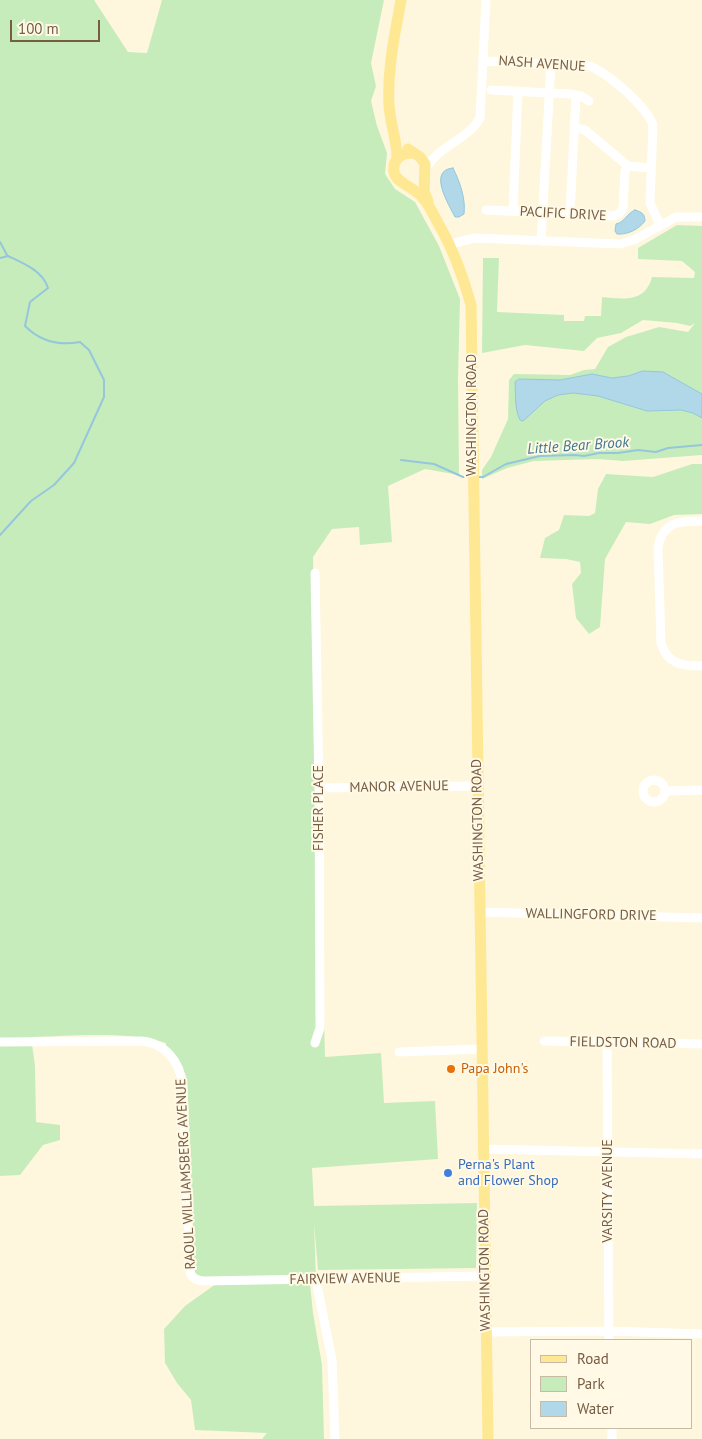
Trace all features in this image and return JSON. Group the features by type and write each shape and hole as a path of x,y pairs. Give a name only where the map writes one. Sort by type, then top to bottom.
{"main road":[{"path":"398,158 389,105 390,65 401,0"},
{"name":"WASHINGTON ROAD","path":"391,119 402,141 414,154 423,160 425,171 424,191 430,209"},
{"path":"398,158 402,154 414,154"},
{"name":"WASHINGTON ROAD","path":"398,158 394,167 396,176 399,180 415,189 430,209 450,244 465,282 471,305 488,1439"},
{"path":"408,185 418,182 425,171"}],"street":[{"path":"425,171 430,161 440,151 476,127 480,118 486,0"},
{"name":"NASH AVENUE","path":"483,61 590,66 600,70 644,108 653,124 650,203 660,225"},
{"path":"541,241 551,64"},
{"path":"491,90 576,95 589,101"},
{"path":"513,211 518,91"},
{"path":"570,214 576,95"},
{"path":"574,127 585,130 628,166 651,168"},
{"path":"414,154 440,151"},
{"name":"PACIFIC DRIVE","path":"486,210 613,216 619,214 623,208 625,171 628,166"},
{"path":"450,244 475,238 620,244 634,240 676,217 702,217"},
{"path":"702,521 682,521 670,526 662,535 658,548 661,643 663,649 671,660 677,664 702,666"},
{"name":"FISHER PLACE","path":"315,573 319,788 320,1028 315,1043"},
{"name":"MANOR AVENUE","path":"319,788 478,786"},
{"path":"665,791 702,790"},
{"name":"WALLINGFORD DRIVE","path":"479,912 702,918"},
{"name":"RAOUL WILLIAMSBERG AVENUE","path":"0,1042 141,1041 161,1047 173,1058 180,1070 183,1086 190,1271 195,1279 204,1281"},
{"name":"FIELDSTON ROAD","path":"544,1041 702,1044"},
{"name":"VARSITY AVENUE","path":"607,1042 609,1336"},
{"path":"399,1052 482,1049"},
{"path":"483,1149 702,1154"},
{"name":"FAIRVIEW AVENUE","path":"204,1281 485,1276"},
{"path":"316,1280 333,1368 335,1439"},
{"path":"486,1332 609,1336 702,1334"}],"green space":[{"path":"0,0 94,0 128,52 147,53 162,0 384,0 371,63 376,86 371,101 377,126 387,153 385,174 395,189 415,202 439,246 460,299 458,379 459,475 425,469 388,486 392,542 360,545 359,527 332,529 313,557 325,1057 381,1053 384,1103 435,1101 438,1159 312,1168 314,1206 477,1203 476,1268 318,1270 314,1223 316,1280 271,1281 310,1284 322,1365 324,1439 262,1439 267,1433 195,1430 191,1400 177,1383 165,1363 164,1329 185,1306 220,1281 193,1277 188,1234 177,1064 166,1051 166,1043 150,1039 116,1036 31,1037 35,1066 36,1122 60,1125 60,1140 43,1145 20,1175 0,1176"},
{"path":"677,225 702,226 702,455 623,461 598,459 534,461 507,468 482,479 482,470 491,457 508,419 509,380 514,374 570,375 584,370 595,369 608,347 626,337 659,327 688,332 695,323 690,326 643,320 621,333 597,338 584,351 525,345 482,353 483,258 499,258 497,312 564,315 564,321 584,321 585,316 601,316 602,297 633,298 644,291 652,277 694,278 695,272 682,261 638,259 638,248"},
{"path":"692,464 702,464 702,514 674,515 650,524 626,522 605,559 600,627 589,634 576,618 572,584 581,573 580,562 566,559 540,558 545,538 559,530 564,515 589,516 595,513 598,489 606,474 653,477"}],"water":[{"path":"453,168 464,202 464,214 459,217 455,217 445,197 441,181 445,170"},
{"path":"635,210 643,214 645,221 633,231 617,234 615,231 616,224"},
{"path":"643,371 663,372 702,394 702,418 681,410 647,411 598,396 573,393 558,395 545,401 523,421 520,420 518,415 515,382 519,379 560,380 592,374 612,378 628,376"}],"waterway":[{"path":"0,242 7,255"},
{"path":"0,258 8,256 32,268 42,277 48,288 30,302 25,326 43,339 57,343 80,342 89,350 104,380 104,397 74,463 54,485 31,501 0,535"},
{"name":"Little Bear Brook","path":"478,477 483,477 506,464 540,456 584,456 638,450 656,452 668,448 702,445"},
{"name":"Little Bear Brook","path":"401,460 434,464 463,477 469,477"}],"place":[{"name":"Papa John's","path":"451,1069"},
{"name":"Perna's Plant and Flower Shop","path":"448,1173"}]}
